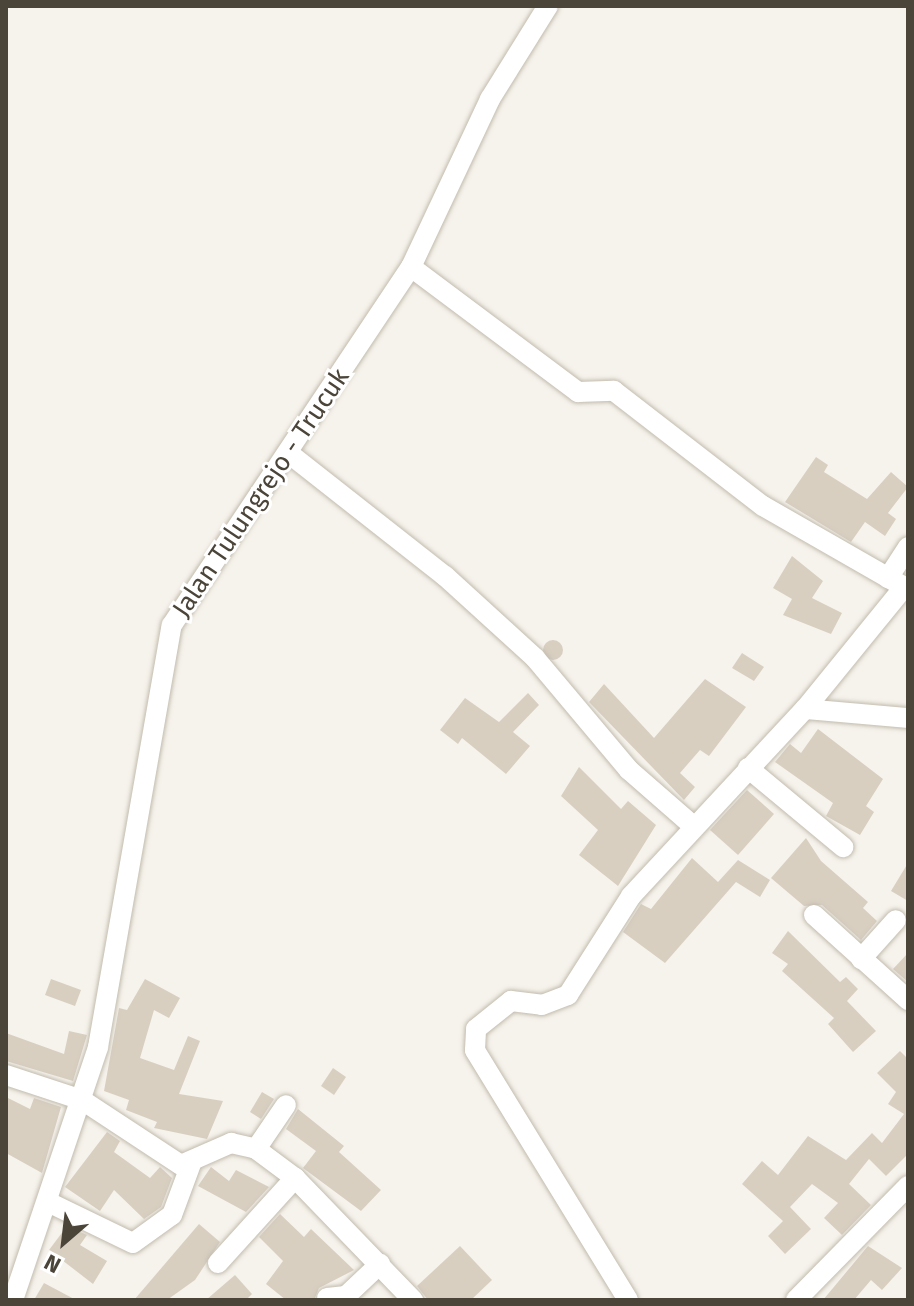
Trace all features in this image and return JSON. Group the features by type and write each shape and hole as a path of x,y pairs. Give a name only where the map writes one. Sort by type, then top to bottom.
{"street":[{"name":"Jalan Tulungrejo - Trucuk","path":"13,1300 82,1100 108,1002 172,625 291,455 411,267 490,99 548,6"},
{"path":"411,267 578,392 614,391 763,506 900,585"},
{"path":"291,455 467,596 535,658 629,770 691,824"},
{"path":"628,1300 472,1039 484,1018 511,1001 542,1005 568,995 631,896 691,824 805,709 900,585 908,547"},
{"path":"805,709 908,718"},
{"path":"748,768 843,847"},
{"path":"814,915 908,1000"},
{"path":"861,959 896,920"},
{"path":"6,1075 82,1100 167,1159 191,1164 231,1143 256,1149 295,1178 413,1300"},
{"path":"256,1149 286,1105"},
{"path":"48,1202 133,1243 172,1215 191,1164"},
{"path":"218,1263 295,1178"},
{"path":"796,1300 908,1186"},
{"path":"327,1298 346,1296 380,1264"}],"building":[{"path":"816,457 828,465 824,472 867,499 891,472 908,487 888,513 896,519 885,536 865,522 851,542 785,502"},
{"path":"792,556 823,581 812,598 842,613 831,634 783,615 792,599 773,588"},
{"path":"553,640 560,643 563,650 560,657 553,660 546,657 543,650 546,643"},
{"path":"742,653 764,667 754,681 732,668"},
{"path":"705,679 746,707 709,756 700,750 680,773 695,787 684,800 589,702 604,684 654,738"},
{"path":"528,693 539,705 513,732 530,746 506,774 462,738 458,744 440,730 465,698 499,722"},
{"path":"818,729 883,779 866,806 874,812 860,835 826,816 833,803 775,762 790,744 801,753"},
{"path":"579,767 621,809 628,801 656,825 618,886 579,855 598,830 561,796"},
{"path":"747,790 774,814 738,855 710,830"},
{"path":"806,838 821,861 868,902 863,908 877,921 861,940 822,905 804,906 771,878"},
{"path":"692,858 718,882 738,860 770,880 760,897 736,882 665,963 623,932 641,904 651,909"},
{"path":"908,863 908,901 891,891"},
{"path":"788,931 840,982 846,977 858,989 847,1001 876,1031 853,1052 828,1024 834,1018 782,971 788,964 772,953"},
{"path":"908,953 908,982 893,969"},
{"path":"51,979 81,990 75,1006 45,995"},
{"path":"145,979 180,998 169,1018 154,1010 140,1058 174,1070 188,1036 200,1041 179,1094 223,1101 207,1139 154,1128 157,1122 126,1110 129,1100 104,1091 119,1008 127,1010"},
{"path":"69,1031 87,1035 73,1081 6,1061 6,1033 64,1054"},
{"path":"900,1051 908,1059 908,1154 886,1176 869,1159 849,1184 871,1205 842,1235 824,1218 838,1203 812,1184 790,1207 811,1229 785,1254 768,1236 783,1221 742,1184 762,1161 778,1175 808,1136 846,1160 872,1133 882,1143 904,1114 888,1104 896,1092 877,1073"},
{"path":"333,1068 346,1077 334,1095 321,1086"},
{"path":"262,1092 274,1099 261,1119 250,1112"},
{"path":"6,1097 30,1109 34,1098 61,1107 42,1173 6,1153"},
{"path":"298,1109 344,1146 339,1152 381,1190 361,1211 303,1168 316,1151 286,1129"},
{"path":"107,1132 120,1141 114,1152 150,1178 160,1167 172,1178 161,1207 144,1219 114,1190 100,1211 65,1187"},
{"path":"211,1167 229,1181 236,1170 269,1187 246,1212 198,1186"},
{"path":"280,1214 304,1237 311,1229 354,1270 319,1288 314,1300 286,1300 266,1284 283,1261 259,1237"},
{"path":"199,1224 220,1242 195,1280 167,1300 134,1300"},
{"path":"67,1226 87,1235 80,1245 107,1261 93,1284 49,1250"},
{"path":"460,1246 492,1280 471,1300 428,1300 417,1286"},
{"path":"868,1246 902,1268 882,1290 871,1280 854,1300 823,1300"},
{"path":"235,1275 252,1294 246,1300 206,1300"},
{"path":"44,1283 76,1300 34,1300"}]}
